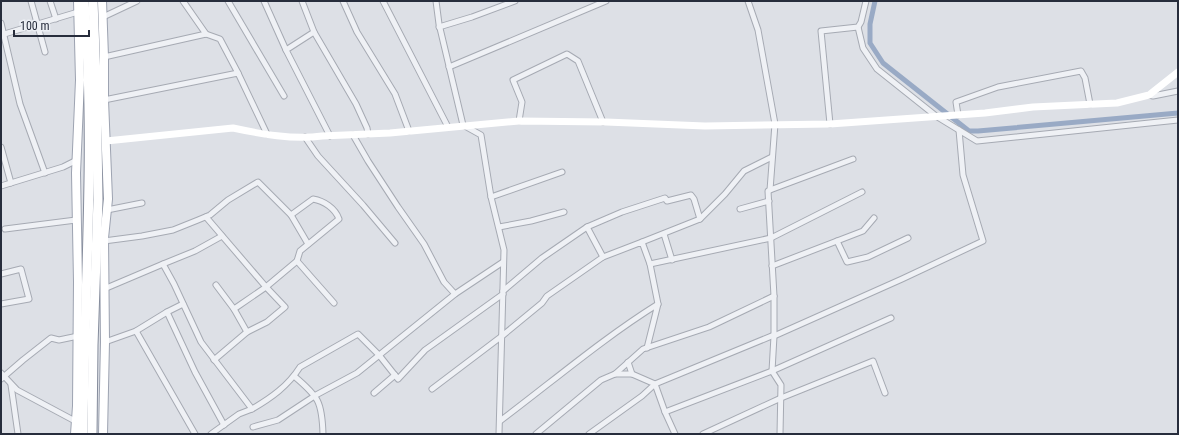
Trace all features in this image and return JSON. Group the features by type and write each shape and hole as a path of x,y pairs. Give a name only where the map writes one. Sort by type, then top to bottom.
{"highway":[{"path":"84,1 93,177 98,200 93,338 92,434"},
{"path":"83,434 88,200 93,177 96,79 93,1"}],"main road":[{"path":"75,434 78,336 76,173 80,80 78,1"},
{"path":"102,1 104,100 108,176 108,199 104,241 105,342 103,434"}],"street":[{"path":"31,1 45,52"},
{"path":"50,1 56,19"},
{"path":"103,16 138,1"},
{"path":"182,1 206,34 220,40 238,73 266,134"},
{"path":"228,1 284,96"},
{"path":"264,1 286,50 330,136"},
{"path":"302,1 314,32 356,104 367,128 368,134"},
{"path":"343,1 357,32 395,94 408,131"},
{"path":"383,1 448,127"},
{"path":"436,1 439,27 463,125 481,135 492,197 504,250 499,434"},
{"path":"439,27 472,17 515,1"},
{"path":"449,67 606,1"},
{"path":"748,1 758,30 775,124 770,190 768,191 774,296 772,372 782,385 780,434"},
{"path":"866,1 861,22 858,27 863,48 877,69 936,116 977,140 1178,120"},
{"path":"2,35 78,12"},
{"path":"1,23 2,35 20,104 45,173"},
{"path":"830,124 821,31 858,27"},
{"path":"286,50 314,32"},
{"path":"104,57 206,34"},
{"path":"519,121 522,102 512,80 567,54 578,61 603,122"},
{"path":"958,115 956,102 998,87 1081,71 1085,78 1090,104"},
{"path":"1149,95 1178,72"},
{"path":"104,100 238,73"},
{"path":"106,142 234,128 266,134 305,137 368,134 519,121 603,122 705,126 830,124 985,113 1033,107 1117,103 1149,95 1153,96 1178,91"},
{"path":"590,434 642,396 655,384 774,336 983,241 963,175 959,130"},
{"path":"353,135 393,200 424,244 444,282 455,294"},
{"path":"305,137 318,156 396,243"},
{"path":"1,147 11,183"},
{"path":"432,389 502,336 542,303 548,296 603,257 700,219 725,194 744,171 772,157"},
{"path":"770,190 853,159"},
{"path":"1,186 63,167 77,160"},
{"path":"492,197 562,172"},
{"path":"104,241 173,230 210,215 228,200 258,182 291,215 308,244"},
{"path":"650,264 771,238 862,192"},
{"path":"211,434 239,414 270,399 294,376 300,367 358,334 379,355 398,379 425,350 503,293 542,258 587,227 622,212 665,198 667,201 691,194 700,219"},
{"path":"234,309 266,287 297,261 300,251 339,219 337,212 323,202 313,199 291,215"},
{"path":"740,209 769,201"},
{"path":"107,210 142,203"},
{"path":"499,227 564,212"},
{"path":"206,217 285,307 267,322 247,332 214,360"},
{"path":"772,266 863,231 874,218"},
{"path":"5,229 76,220"},
{"path":"587,227 603,257"},
{"path":"664,234 672,260"},
{"path":"104,289 195,251 222,236"},
{"path":"837,241 847,262 868,257 908,238"},
{"path":"642,242 650,264 658,304 647,348"},
{"path":"297,261 334,303"},
{"path":"253,427 278,420 316,395 357,373 455,294 503,262"},
{"path":"163,264 201,342 252,409"},
{"path":"1,274 21,268 29,299 1,304"},
{"path":"216,285 234,309 247,332"},
{"path":"536,434 601,380 615,374 643,349 709,327 774,296"},
{"path":"105,342 136,331 183,304"},
{"path":"500,421 592,349 658,304"},
{"path":"167,312 195,372 224,425"},
{"path":"665,412 772,372 891,318"},
{"path":"136,331 195,434"},
{"path":"75,421 17,390 2,377 51,338 59,340 78,336"},
{"path":"703,434 781,398 873,361 885,393"},
{"path":"628,362 632,374"},
{"path":"615,374 632,374 655,384 675,434"},
{"path":"374,393 394,375"},
{"path":"294,376 316,395 323,415 323,434"},
{"path":"11,384 18,434"}],"waterway":[{"path":"875,1 870,24 870,43 883,63 969,131 1178,113"}]}
